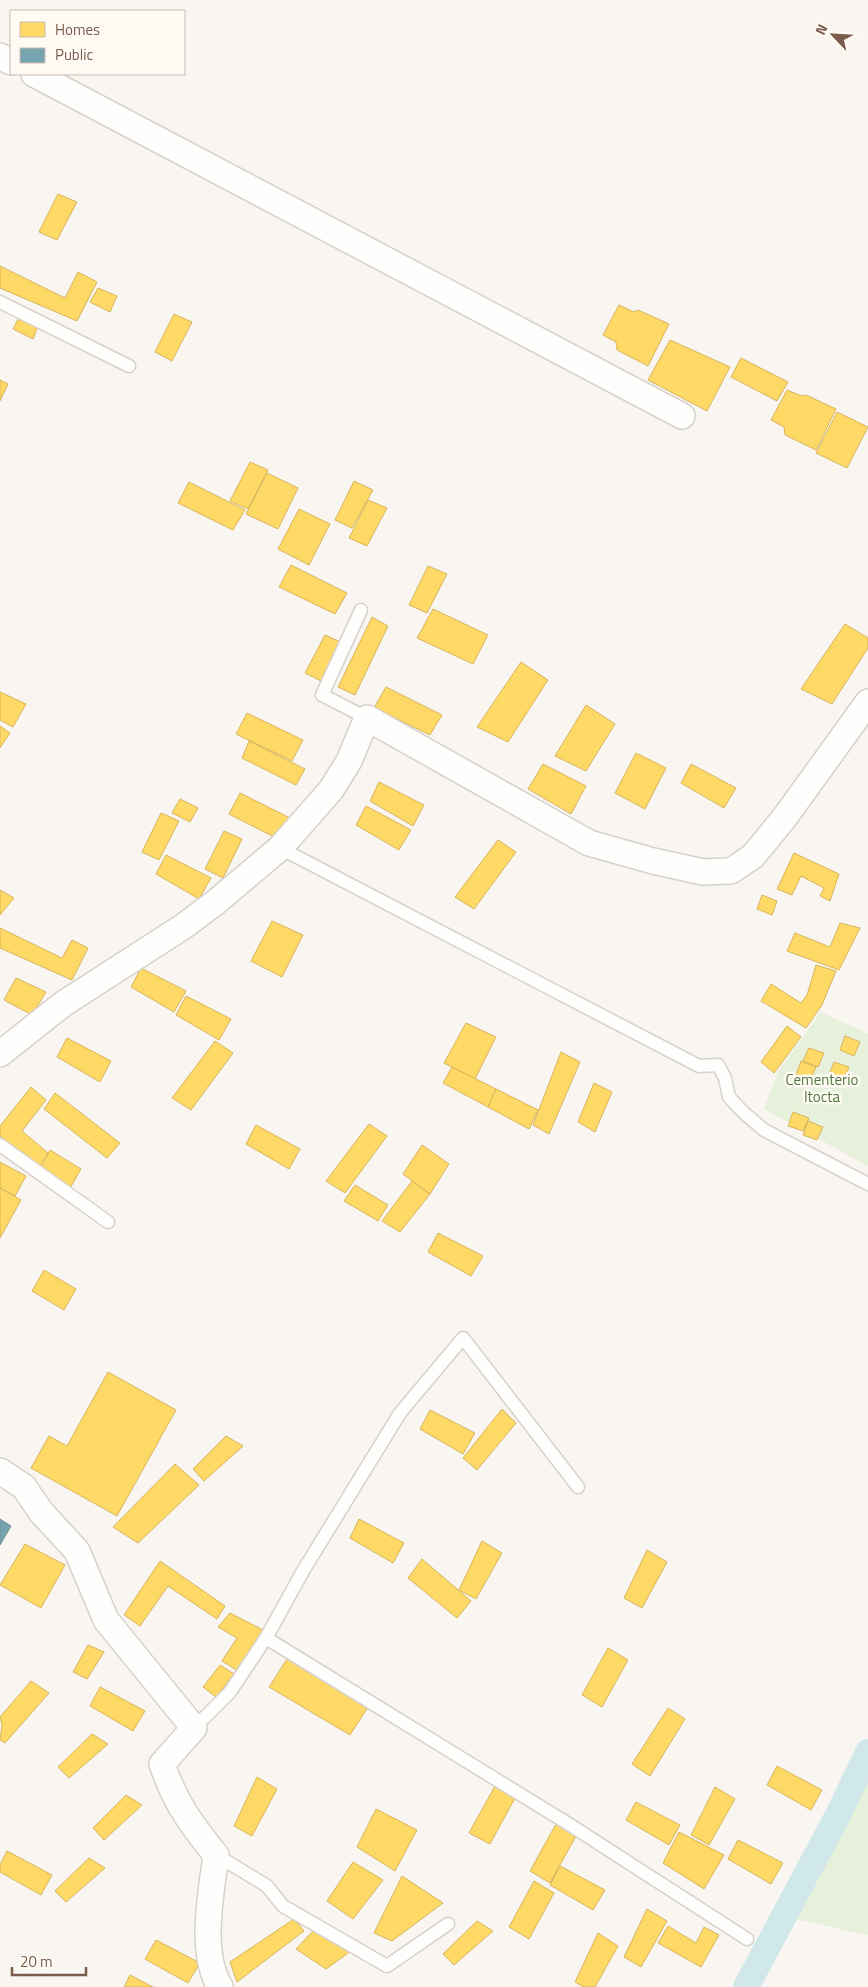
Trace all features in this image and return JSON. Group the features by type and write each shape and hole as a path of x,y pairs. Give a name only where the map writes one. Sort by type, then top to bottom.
{"street":[{"path":"36,75 682,416"},
{"path":"0,1054 62,1004 184,926 280,848 330,790 349,761 367,718 589,843 653,861 703,872 731,871 753,856 785,817 868,702"},
{"path":"0,1471 24,1487 40,1512 77,1551 106,1620 194,1728 162,1764 172,1792 191,1824 216,1855 209,1906 209,1956 215,1979 220,1987"}],"lane":[{"path":"0,302 129,366"},
{"path":"361,610 322,695 367,718"},
{"path":"280,848 699,1066 718,1065 725,1078 729,1097 764,1130 868,1184"},
{"path":"0,1145 108,1222"},
{"path":"194,1728 230,1692 266,1638 303,1571 400,1414 464,1338 578,1487"},
{"path":"266,1638 567,1823 747,1939"},
{"path":"216,1855 267,1886 283,1906 388,1966 448,1924"}],"green space":[{"name":"Cementerio Itocta","path":"821,1012 868,1034 868,1166 764,1109 779,1070"},
{"path":"868,1752 868,1935 785,1917 838,1815"}],"building: Homes":[{"path":"58,194 77,202 57,240 39,232"},
{"path":"0,266 65,298 78,272 97,282 77,321 0,288"},
{"path":"98,288 117,296 110,312 90,302"},
{"path":"619,305 634,312 638,310 669,324 648,366 617,350 616,342 603,335"},
{"path":"21,314 39,323 33,339 13,329"},
{"path":"174,314 192,322 172,361 155,352"},
{"path":"670,340 730,367 707,411 648,380"},
{"path":"741,358 788,382 777,401 731,377"},
{"path":"0,380 8,384 0,401"},
{"path":"787,390 802,396 806,395 836,409 816,450 785,435 784,427 771,420"},
{"path":"837,412 868,427 847,468 816,453"},
{"path":"250,462 268,470 248,509 230,501"},
{"path":"267,473 298,488 278,529 246,514"},
{"path":"354,481 373,490 352,528 335,520"},
{"path":"189,482 245,510 233,530 178,503"},
{"path":"368,500 387,508 367,546 349,538"},
{"path":"299,509 330,524 309,565 278,549"},
{"path":"291,565 347,593 335,614 279,587"},
{"path":"428,566 447,574 427,613 409,605"},
{"path":"433,609 488,635 473,664 417,638"},
{"path":"372,617 388,626 355,695 338,687"},
{"path":"845,624 868,638 868,648 832,704 801,689"},
{"path":"325,635 343,643 323,682 305,673"},
{"path":"521,662 548,680 508,742 477,727"},
{"path":"386,687 442,715 430,735 374,708"},
{"path":"0,692 26,704 13,727 0,720"},
{"path":"586,705 615,724 586,771 555,756"},
{"path":"247,713 303,740 292,761 236,734"},
{"path":"0,726 10,733 0,748"},
{"path":"249,741 305,769 296,785 242,758"},
{"path":"636,753 666,768 645,809 615,793"},
{"path":"543,764 586,786 571,814 528,789"},
{"path":"691,764 736,788 724,808 681,783"},
{"path":"379,782 424,805 413,826 370,801"},
{"path":"240,793 296,821 280,840 229,814"},
{"path":"180,799 198,808 190,822 172,813"},
{"path":"366,806 411,830 399,850 356,825"},
{"path":"161,813 179,821 159,860 142,852"},
{"path":"224,831 242,839 223,878 205,869"},
{"path":"498,840 516,852 474,909 455,897"},
{"path":"794,853 839,874 830,901 820,896 824,888 801,876 792,895 777,889"},
{"path":"166,855 211,878 199,899 156,874"},
{"path":"0,890 14,898 0,915"},
{"path":"762,895 777,901 772,915 757,909"},
{"path":"272,921 303,935 282,977 251,961"},
{"path":"840,923 860,928 839,970 787,951 795,933 830,947"},
{"path":"0,928 62,958 72,940 88,948 72,980 0,948"},
{"path":"816,965 836,971 822,1005 806,1028 761,1001 771,984 801,1003 807,995"},
{"path":"141,968 186,991 174,1012 131,987"},
{"path":"16,978 46,992 32,1015 4,1000"},
{"path":"186,996 231,1019 219,1040 176,1015"},
{"path":"466,1023 496,1037 475,1079 444,1063"},
{"path":"787,1026 801,1037 774,1073 761,1062"},
{"path":"845,1036 860,1042 854,1056 840,1050"},
{"path":"67,1038 111,1061 100,1082 57,1057"},
{"path":"215,1041 233,1053 191,1110 172,1098"},
{"path":"809,1048 824,1053 818,1067 803,1061"},
{"path":"561,1052 580,1062 549,1134 533,1125"},
{"path":"801,1061 816,1067 810,1081 796,1075"},
{"path":"834,1062 849,1067 843,1081 829,1075"},
{"path":"452,1067 496,1089 488,1107 443,1083"},
{"path":"594,1083 612,1092 595,1132 578,1122"},
{"path":"31,1087 46,1100 22,1131 48,1153 39,1169 0,1136 0,1126"},
{"path":"496,1089 538,1110 529,1129 488,1107"},
{"path":"55,1093 120,1143 107,1158 44,1109"},
{"path":"793,1112 809,1118 803,1131 788,1126"},
{"path":"808,1121 823,1127 817,1140 803,1135"},
{"path":"369,1124 387,1136 345,1193 326,1181"},
{"path":"256,1125 300,1149 289,1169 246,1144"},
{"path":"422,1145 449,1164 430,1194 403,1174"},
{"path":"50,1150 81,1169 69,1190 38,1171"},
{"path":"0,1162 26,1176 15,1196 0,1188"},
{"path":"412,1181 430,1194 400,1232 382,1221"},
{"path":"355,1185 388,1205 378,1221 344,1201"},
{"path":"0,1188 21,1200 0,1238"},
{"path":"438,1233 483,1256 471,1276 428,1252"},
{"path":"44,1270 76,1289 64,1310 32,1291"},
{"path":"108,1372 176,1410 117,1516 31,1468 49,1436 67,1446"},
{"path":"502,1409 516,1423 477,1470 463,1458"},
{"path":"430,1410 475,1433 463,1454 420,1429"},
{"path":"226,1436 243,1446 204,1481 193,1469"},
{"path":"175,1464 199,1485 138,1543 113,1527"},
{"path":"359,1519 404,1543 393,1563 350,1538"},
{"path":"482,1541 502,1553 476,1599 459,1590"},
{"path":"25,1544 65,1565 41,1608 0,1585"},
{"path":"647,1550 667,1562 642,1608 624,1598"},
{"path":"422,1559 471,1601 457,1618 408,1578"},
{"path":"160,1561 225,1606 217,1619 168,1586 140,1626 124,1615"},
{"path":"230,1613 263,1630 238,1671 222,1661 237,1638 218,1627"},
{"path":"88,1645 104,1652 87,1679 73,1672"},
{"path":"608,1648 628,1660 602,1707 582,1695"},
{"path":"291,1653 370,1704 350,1735 269,1687"},
{"path":"220,1665 234,1674 216,1697 203,1687"},
{"path":"31,1681 49,1693 5,1743 0,1740 2,1725 0,1717"},
{"path":"100,1687 145,1711 133,1731 90,1706"},
{"path":"668,1708 685,1719 650,1776 632,1764"},
{"path":"92,1734 108,1744 69,1778 58,1767"},
{"path":"777,1766 822,1790 811,1810 767,1785"},
{"path":"257,1777 277,1789 252,1836 234,1826"},
{"path":"495,1786 515,1798 490,1844 469,1833"},
{"path":"715,1787 735,1799 709,1845 691,1835"},
{"path":"126,1795 142,1805 104,1840 93,1828"},
{"path":"636,1802 680,1825 669,1845 626,1820"},
{"path":"376,1809 417,1830 395,1871 357,1847"},
{"path":"556,1824 576,1836 550,1883 530,1871"},
{"path":"679,1832 724,1855 704,1889 663,1863"},
{"path":"738,1840 783,1863 771,1884 728,1859"},
{"path":"7,1851 52,1875 41,1895 0,1872 0,1865"},
{"path":"89,1858 105,1868 66,1902 55,1891"},
{"path":"353,1862 383,1880 353,1919 327,1901"},
{"path":"560,1866 605,1890 593,1910 550,1885"},
{"path":"402,1876 443,1903 392,1941 374,1933"},
{"path":"534,1881 554,1893 529,1939 509,1927"},
{"path":"647,1909 667,1921 641,1967 624,1957"},
{"path":"294,1919 304,1931 237,1982 230,1962"},
{"path":"477,1921 493,1931 454,1965 443,1954"},
{"path":"668,1926 696,1943 704,1927 719,1935 701,1967 658,1943"},
{"path":"314,1930 351,1951 326,1969 296,1949"},
{"path":"598,1933 618,1946 595,1987 584,1987 575,1982"},
{"path":"156,1940 200,1963 188,1983 145,1959"},
{"path":"130,1975 153,1987 124,1987"}],"building: Public":[{"path":"0,1519 11,1526 0,1545"}],"waterway":[{"path":"746,1987 838,1815 868,1752"}]}
